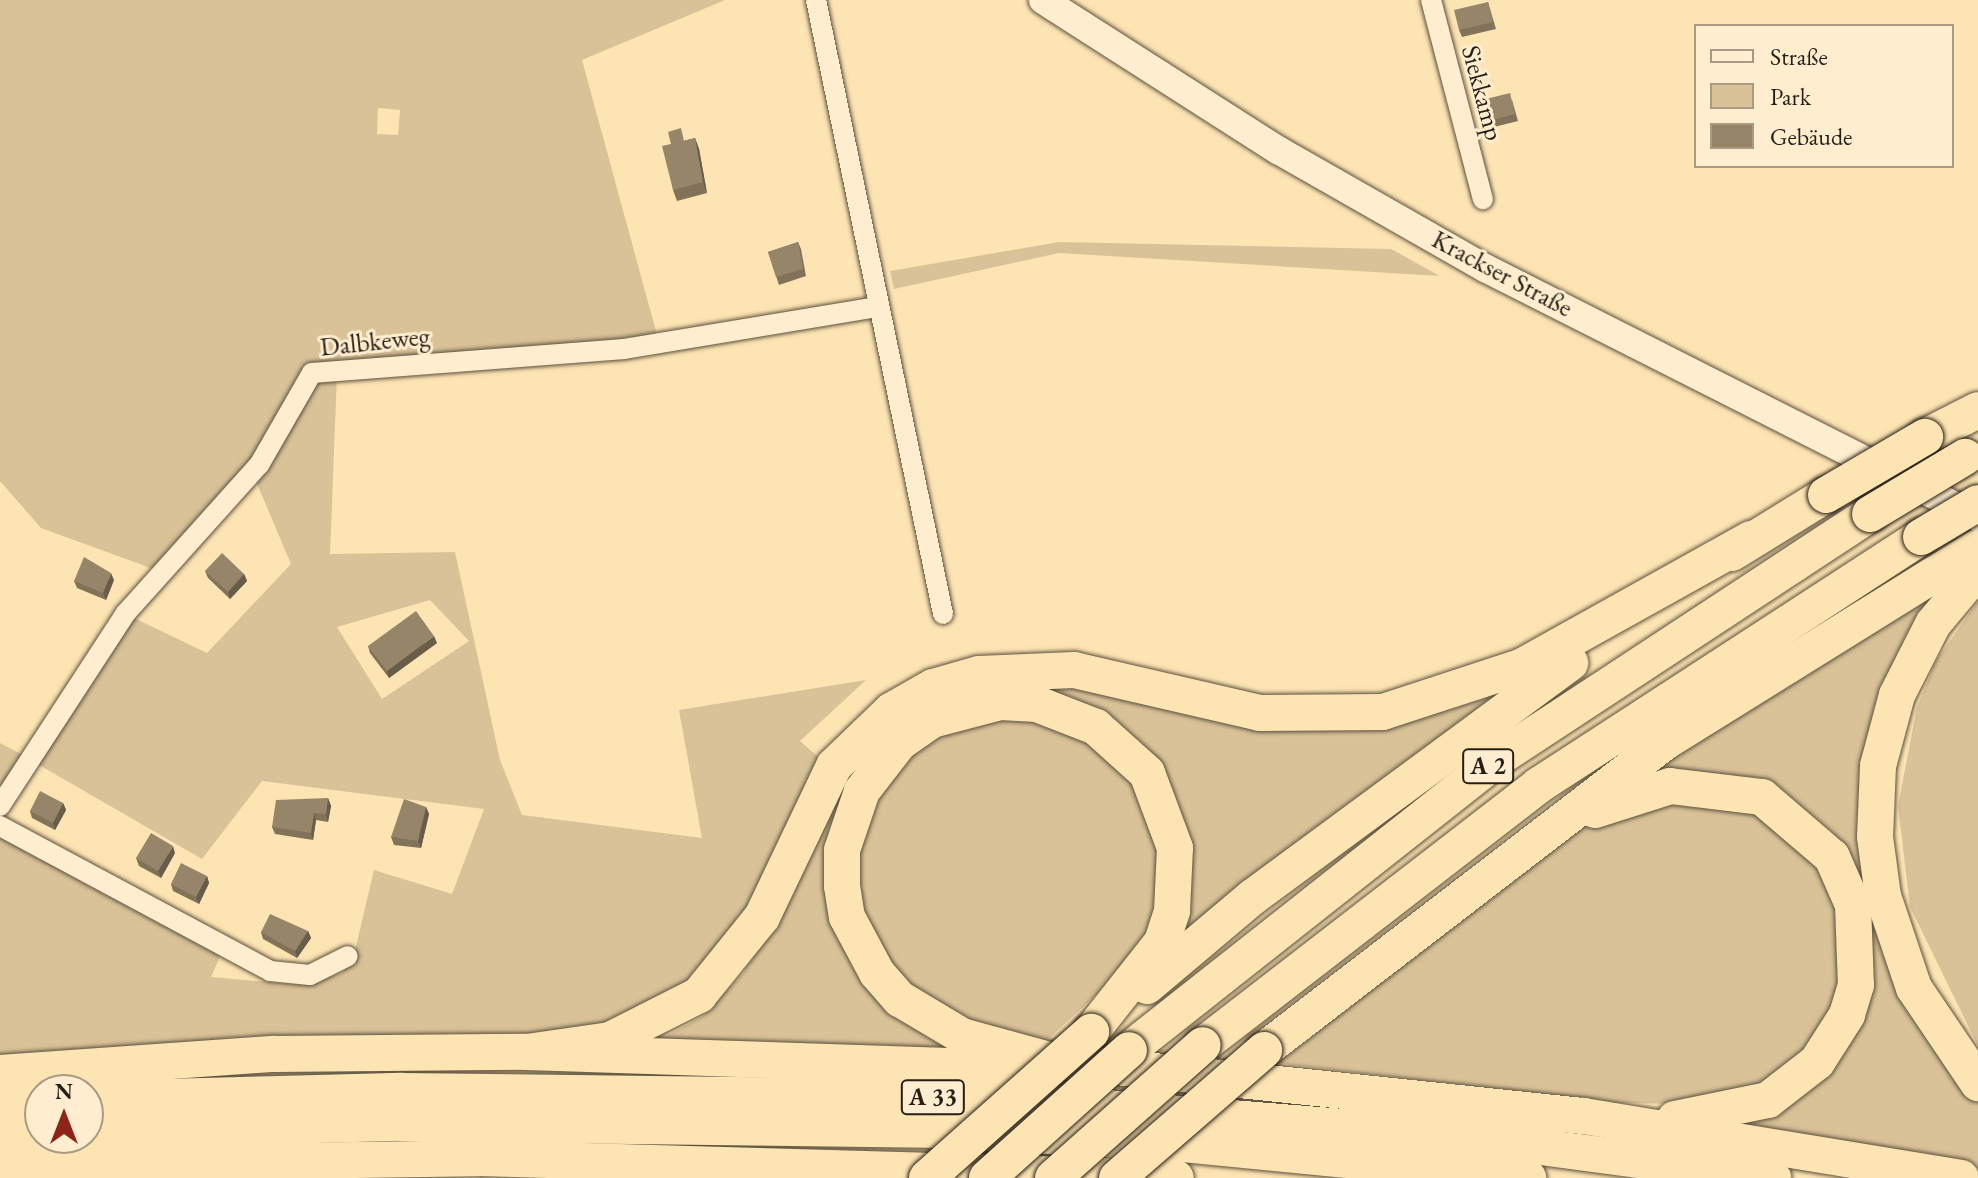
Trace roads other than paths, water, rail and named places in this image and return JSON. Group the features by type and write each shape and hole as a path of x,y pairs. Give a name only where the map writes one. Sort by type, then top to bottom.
{"highway":[{"path":"527,1052 610,1040 699,995 762,917 834,766 891,711 933,687 979,674 1074,670 1260,713 1383,712 1521,667 1751,539 1925,437 1978,410"},
{"name":"A 2","path":"987,1178 1138,1061 1500,757 1870,514 1972,454"},
{"name":"A 2","path":"1048,1175 1203,1045 1539,785 1978,503"},
{"path":"927,1178 1091,1032 1254,896 1485,723 1751,539"},
{"path":"1117,1178 1264,1050 1665,742 1973,557"},
{"path":"1973,557 1933,624 1897,695 1878,766 1875,837 1883,896 1914,988 1978,1083"},
{"path":"1091,1032 1162,942 1172,911 1175,848 1147,773 1096,727 1037,704 1000,702 932,720 877,766 850,817 842,886 859,944 900,999 962,1036 1049,1060 1138,1061"},
{"path":"1540,836 1632,793 1670,786 1762,797 1832,857 1859,932 1847,1015 1794,1084 1768,1100 1699,1119 1583,1116"},
{"path":"0,1073 274,1054 527,1052 1138,1061 1583,1116 1961,1178"},
{"name":"A 33","path":"104,1099 402,1091 983,1098 1459,1136 1773,1178"},
{"path":"0,1101 24,1100"},
{"name":"A 33","path":"104,1131 401,1123 948,1130 1197,1145 1528,1178"},
{"path":"0,1133 24,1132"},
{"path":"456,1178 549,1161"},
{"path":"0,1165 549,1161 1176,1178"},
{"path":"1048,1175 1088,1178"}],"street":[{"path":"816,0 943,614"},
{"name":"Krackser Straße","path":"1043,0 1278,150 1485,268 1978,518"},
{"name":"Siekkamp","path":"1431,0 1483,199"},
{"name":"Dalbkeweg","path":"0,806 126,613 259,465 312,373 624,349 879,307"},
{"path":"0,826 270,971 310,975 348,956"}]}
